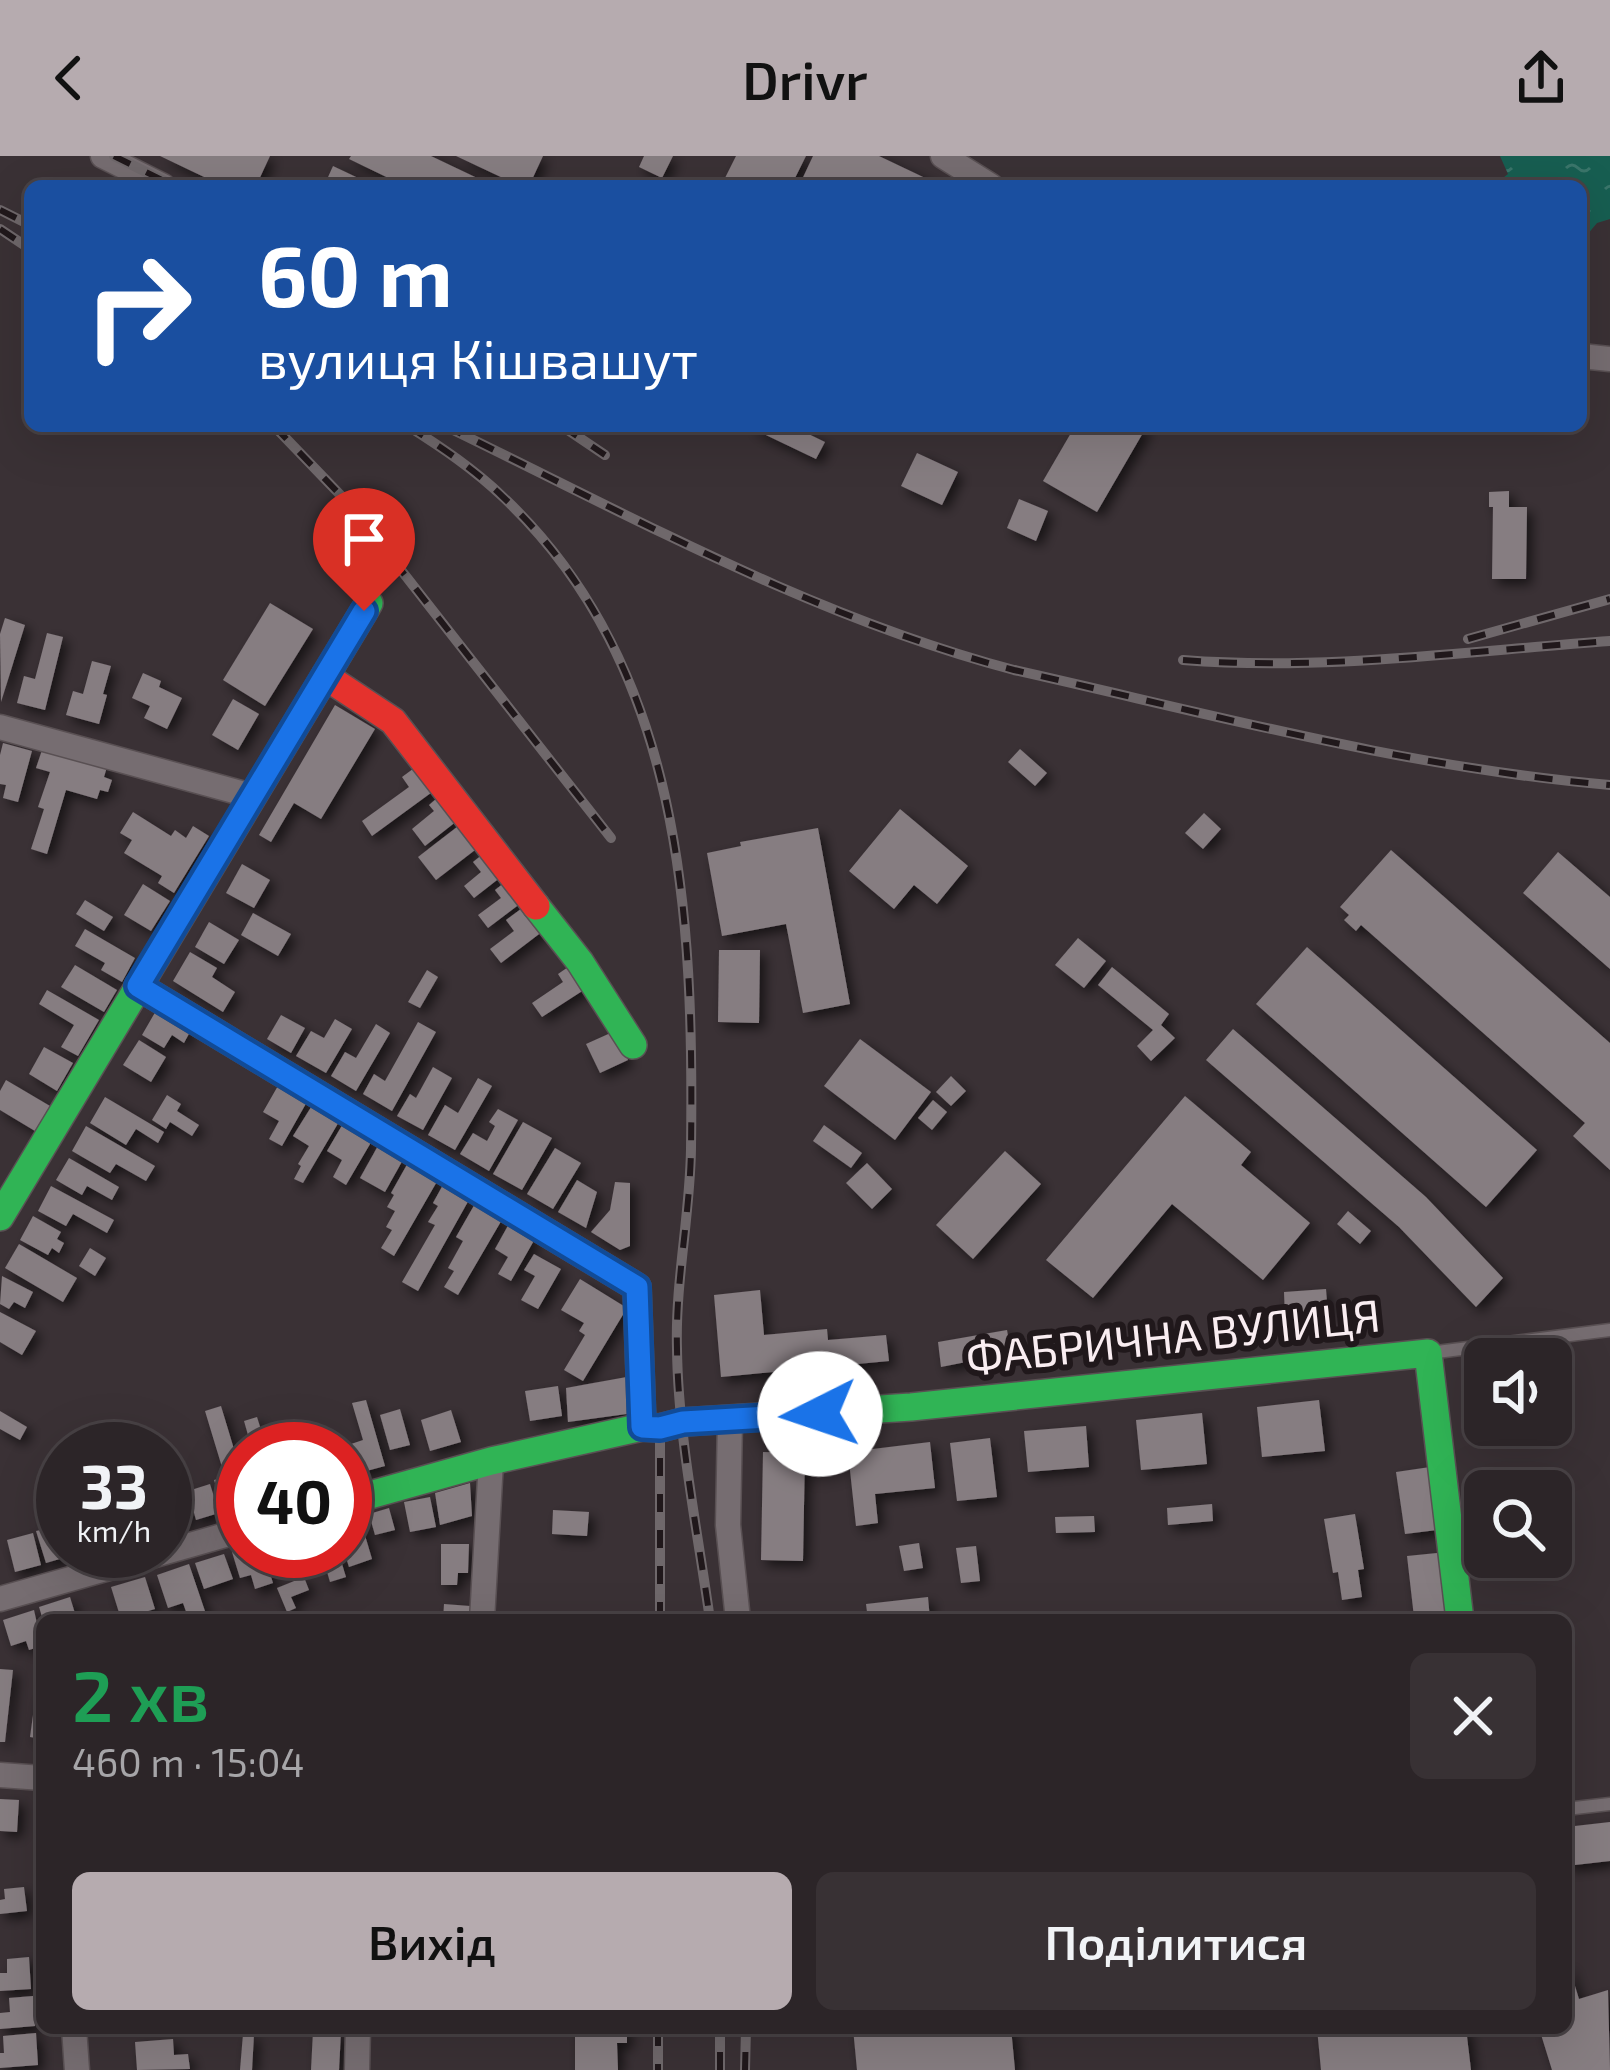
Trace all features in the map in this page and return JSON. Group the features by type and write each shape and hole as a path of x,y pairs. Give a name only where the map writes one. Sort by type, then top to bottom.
{"street":[{"path":"103,156 151,180"},
{"path":"943,156 981,180"},
{"path":"0,1216 369,603"},
{"path":"325,676 392,721 580,962 633,1045"},
{"path":"0,728 252,796"},
{"path":"138,986 637,1287 642,1427"},
{"name":"ФАБРИЧНА ВУЛИЦЯ","path":"372,1494 642,1427 911,1407 1428,1353 1459,1614"},
{"path":"730,1420 728,1525 737,1614"},
{"path":"482,1614 491,1461"},
{"path":"0,1599 216,1538"},
{"path":"0,1775 36,1778"},
{"path":"74,2034 77,2070"},
{"path":"357,2070 358,2034"}],"lane":[{"path":"1428,1353 1610,1330"},
{"path":"1572,1808 1610,1804"}],"water":[{"path":"1500,156 1610,156 1610,219 1597,223 1587,235 1587,180 1500,180 1508,174"}],"building":[{"path":"160,156 270,156 259,180 210,180"},
{"path":"431,156 481,180 393,180 349,159"},
{"path":"456,156 543,156 532,180 507,180"},
{"path":"644,156 673,156 662,178 639,167"},
{"path":"736,156 806,156 794,180 724,180"},
{"path":"813,156 879,156 929,180 802,180"},
{"path":"333,166 362,180 327,180"},
{"path":"760,432 804,432 825,442 816,459"},
{"path":"1072,432 1144,432 1097,512 1043,481"},
{"path":"917,453 958,472 942,505 901,486"},
{"path":"1509,491 1509,507 1527,507 1526,579 1492,579 1489,492"},
{"path":"1019,499 1048,511 1036,541 1007,528"},
{"path":"270,603 313,629 265,706 223,680"},
{"path":"5,618 25,625 1,702 0,634"},
{"path":"47,633 63,637 45,710 17,703 24,676 35,679"},
{"path":"92,661 111,666 99,724 66,715 73,691 83,694"},
{"path":"143,673 182,698 167,729 144,718 150,706 132,698"},
{"path":"233,699 259,714 238,750 212,735"},
{"path":"335,705 375,729 321,819 294,803 271,842 259,835"},
{"path":"3,743 32,751 18,802 3,798"},
{"path":"43,747 107,767 104,777 112,780 108,792 100,790 97,799 66,790 47,854 31,849 50,772 36,768"},
{"path":"1020,749 1047,773 1035,786 1008,762"},
{"path":"421,763 439,787 372,836 362,821 409,787 402,777"},
{"path":"443,793 462,817 425,846 412,829 434,811 429,805"},
{"path":"900,809 968,866 937,904 914,885 894,909 849,871"},
{"path":"133,812 171,836 175,830 186,838 193,826 209,836 174,893 158,883 162,876 124,853 132,840 120,833"},
{"path":"1204,813 1221,829 1203,849 1185,833"},
{"path":"457,827 475,850 436,880 418,857"},
{"path":"818,828 850,1004 803,1013 786,924 722,936 707,853"},
{"path":"488,850 506,873 474,898 464,886 481,872 473,862"},
{"path":"1391,850 1610,1043 1610,1170 1573,1136 1585,1123 1361,925 1356,931 1344,920 1349,915 1340,907"},
{"path":"1558,852 1610,897 1610,969 1523,893"},
{"path":"242,864 270,880 254,908 226,893"},
{"path":"509,879 525,900 488,928 478,915 501,898 495,890"},
{"path":"143,884 170,901 151,931 124,915"},
{"path":"85,900 113,917 104,931 76,914"},
{"path":"529,903 547,928 501,963 490,949 514,931 506,920"},
{"path":"253,913 291,934 278,956 241,935"},
{"path":"209,922 239,940 224,964 195,947"},
{"path":"85,929 135,958 122,982 101,970 105,963 75,946"},
{"path":"1078,938 1106,961 1084,988 1055,965"},
{"path":"1307,947 1537,1150 1486,1207 1256,1004"},
{"path":"719,950 760,950 759,1023 718,1022"},
{"path":"190,952 217,968 212,977 235,992 223,1012 173,981"},
{"path":"574,963 590,986 542,1017 532,1003 563,982 558,974"},
{"path":"75,965 117,990 104,1012 61,987"},
{"path":"1112,967 1169,1014 1161,1025 1175,1038 1151,1061 1137,1046 1153,1030 1098,985"},
{"path":"427,970 438,977 420,1008 408,1002"},
{"path":"47,990 99,1020 78,1056 61,1047 74,1025 39,1004"},
{"path":"157,1009 191,1030 184,1043 172,1035 164,1048 142,1035"},
{"path":"281,1015 305,1028 291,1053 267,1039"},
{"path":"335,1019 352,1029 326,1073 296,1056 311,1031 324,1038"},
{"path":"418,1022 436,1032 392,1111 363,1094 374,1074 385,1081"},
{"path":"376,1024 390,1033 356,1091 331,1076 345,1052 356,1058"},
{"path":"1233,1029 1426,1197 1503,1278 1476,1307 1399,1227 1206,1060"},
{"path":"615,1031 628,1060 600,1073 586,1044"},
{"path":"860,1039 931,1092 895,1140 824,1086"},
{"path":"139,1040 166,1057 151,1082 123,1065"},
{"path":"44,1047 73,1063 57,1091 29,1074"},
{"path":"433,1067 452,1078 423,1130 397,1116 410,1094 416,1098"},
{"path":"951,1076 966,1091 951,1106 936,1092"},
{"path":"478,1078 492,1086 455,1150 428,1135 445,1105 458,1113"},
{"path":"6,1080 50,1106 35,1131 0,1110 0,1091"},
{"path":"279,1084 308,1100 282,1146 269,1139 279,1121 263,1112"},
{"path":"167,1095 181,1104 177,1111 199,1125 192,1136 170,1122 166,1129 152,1120"},
{"path":"1185,1096 1251,1152 1241,1165 1310,1223 1263,1280 1172,1204 1093,1298 1046,1260"},
{"path":"105,1097 164,1132 158,1143 136,1129 126,1145 90,1123"},
{"path":"933,1100 947,1112 932,1130 918,1118"},
{"path":"313,1104 340,1120 303,1183 294,1179 309,1146 293,1136"},
{"path":"498,1109 518,1120 489,1171 460,1154 473,1133 487,1141 495,1126 489,1122"},
{"path":"344,1122 373,1139 346,1185 333,1177 342,1160 327,1151"},
{"path":"523,1122 552,1138 522,1190 493,1174"},
{"path":"824,1125 862,1153 851,1168 813,1141"},
{"path":"86,1126 155,1166 146,1181 116,1164 110,1173 72,1151"},
{"path":"379,1144 404,1158 385,1192 360,1178"},
{"path":"555,1148 581,1163 553,1209 527,1194"},
{"path":"1005,1151 1041,1184 973,1259 936,1225"},
{"path":"69,1158 119,1187 112,1200 87,1186 82,1195 56,1180"},
{"path":"409,1161 439,1178 394,1256 381,1248 392,1230 386,1227 395,1211 387,1207"},
{"path":"867,1163 892,1189 872,1209 846,1183"},
{"path":"577,1180 597,1192 586,1228 558,1212"},
{"path":"615,1182 630,1183 630,1246 620,1250 591,1232 610,1210"},
{"path":"444,1183 470,1198 418,1291 402,1282 435,1225 428,1222"},
{"path":"51,1186 114,1220 107,1233 73,1214 66,1226 38,1211"},
{"path":"476,1202 503,1218 458,1295 444,1287 463,1241 456,1237"},
{"path":"1348,1211 1371,1231 1360,1244 1337,1224"},
{"path":"33,1216 61,1232 57,1239 64,1243 59,1253 52,1248 48,1255 20,1240"},
{"path":"510,1222 536,1237 511,1281 498,1274 508,1257 495,1249"},
{"path":"19,1244 77,1278 63,1302 5,1268"},
{"path":"90,1248 106,1258 95,1276 79,1266"},
{"path":"534,1254 561,1269 538,1309 521,1300 535,1276 524,1270"},
{"path":"2,1276 33,1292 25,1308 14,1302 9,1309 0,1304"},
{"path":"580,1279 627,1308 583,1381 564,1370 585,1335 579,1331 584,1323 561,1310"},
{"path":"1326,1289 1328,1315 1285,1318 1284,1292"},
{"path":"760,1290 764,1335 827,1329 828,1340 886,1335 889,1361 721,1377 714,1295"},
{"path":"0,1312 36,1331 22,1355 0,1342"},
{"path":"1007,1330 1011,1353 941,1367 938,1342"},
{"path":"632,1376 634,1413 568,1422 566,1388"},
{"path":"558,1386 562,1416 530,1421 525,1391"},
{"path":"366,1400 385,1466 372,1470 372,1422 358,1422 352,1403"},
{"path":"1319,1400 1325,1451 1262,1457 1257,1407"},
{"path":"221,1406 226,1422 216,1422 216,1447 205,1411"},
{"path":"400,1409 410,1445 390,1450 380,1415"},
{"path":"451,1410 461,1442 430,1451 421,1420"},
{"path":"0,1411 27,1427 20,1440 0,1429"},
{"path":"1202,1413 1207,1464 1141,1470 1136,1420"},
{"path":"1086,1426 1089,1467 1028,1472 1024,1431"},
{"path":"990,1438 997,1497 957,1501 950,1443"},
{"path":"930,1442 935,1488 875,1494 878,1523 856,1526 848,1452"},
{"path":"763,1452 805,1453 803,1561 761,1560"},
{"path":"1437,1466 1445,1529 1405,1534 1396,1472"},
{"path":"470,1483 472,1516 440,1525 435,1493"},
{"path":"210,1484 216,1514 196,1520 192,1490"},
{"path":"430,1497 436,1527 410,1532 404,1502"},
{"path":"1212,1504 1213,1521 1168,1525 1167,1508"},
{"path":"389,1508 395,1530 375,1535 372,1513"},
{"path":"553,1510 589,1512 587,1536 552,1534"},
{"path":"1355,1514 1364,1569 1358,1570 1362,1597 1342,1600 1324,1519"},
{"path":"1094,1516 1095,1532 1056,1533 1055,1517"},
{"path":"33,1533 36,1566 15,1572 7,1540"},
{"path":"919,1543 923,1568 904,1571 899,1546"},
{"path":"441,1544 469,1544 468,1573 458,1573 457,1585 441,1585"},
{"path":"976,1546 980,1581 961,1583 956,1548"},
{"path":"1447,1552 1454,1612 1414,1614 1407,1556"},
{"path":"216,1556 216,1578 233,1579 204,1589 195,1563"},
{"path":"192,1573 206,1614 187,1614 183,1603 168,1608 158,1578 192,1578"},
{"path":"145,1578 155,1609 119,1614 111,1587"},
{"path":"252,1578 271,1578 273,1583 255,1589"},
{"path":"304,1578 309,1590 291,1597 296,1608 287,1612 277,1588"},
{"path":"70,1597 75,1614 41,1614 39,1607"},
{"path":"928,1597 929,1614 867,1614 866,1604"},
{"path":"444,1604 470,1606 469,1614 443,1614"},
{"path":"34,1610 36,1648 29,1650 26,1641 11,1646 3,1620"},
{"path":"0,1669 13,1670 5,1742 0,1742"},
{"path":"36,1693 36,1738 30,1737"},
{"path":"0,1799 19,1800 17,1832 0,1831"},
{"path":"1610,1822 1610,1861 1572,1865 1572,1826"},
{"path":"24,1887 27,1911 0,1914 4,1889"},
{"path":"29,1957 31,1989 0,1991 0,1973 7,1973 7,1959"},
{"path":"1572,1976 1579,1999 1608,1990 1610,2070 1552,2070 1541,2034 1572,2034"},
{"path":"33,1996 35,2026 0,2029 0,2013 10,2012 9,1998"},
{"path":"36,2033 38,2065 0,2068 3,2036"},
{"path":"243,2034 254,2035 252,2070 240,2070"},
{"path":"313,2034 341,2034 339,2070 311,2070"},
{"path":"575,2034 627,2034 627,2043 617,2043 618,2070 575,2070"},
{"path":"854,2034 1012,2034 1015,2070 857,2070"},
{"path":"1318,2034 1467,2034 1471,2070 1321,2070"},
{"path":"173,2039 174,2055 188,2054 190,2069 137,2070 135,2042"}],"railway":[{"path":"114,156 162,180"},
{"path":"0,210 24,222"},
{"path":"0,229 24,245"},
{"path":"280,432 350,505 611,838"},
{"path":"417,432 492,487 563,564 609,638 642,717 666,800 680,886 691,1062 678,1382 709,1614"},
{"path":"457,432 724,562 939,648 1014,670 1310,738 1459,766 1610,785"},
{"path":"571,432 605,455"},
{"path":"1468,639 1610,599"},
{"path":"1183,660 1343,661 1610,641"},
{"path":"660,1441 660,1614"},
{"path":"658,2034 658,2070"},
{"path":"720,2034 720,2070"},
{"path":"745,2070 746,2034"}],"traffic: fast":[{"path":"0,1217 369,603"},
{"path":"536,906 580,962 633,1045"},
{"path":"138,986 637,1287 642,1427"},
{"path":"372,1494 642,1427 911,1407 1428,1353 1459,1614"}],"traffic: jam":[{"path":"325,676 393,721 536,906"}],"route":[{"path":"364,611 138,986 637,1287 642,1427 820,1414"}]}
